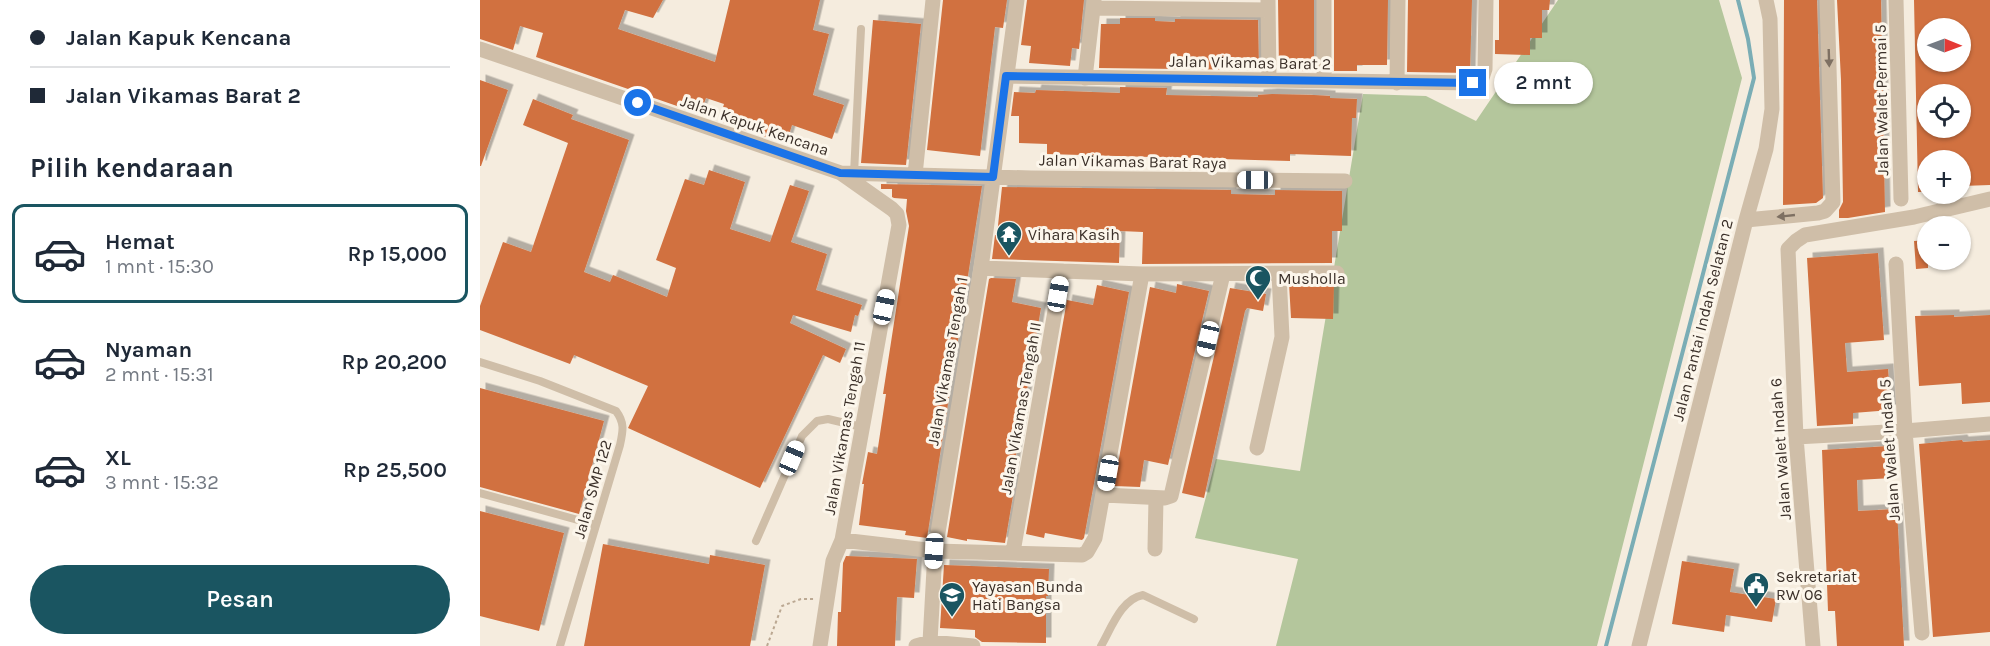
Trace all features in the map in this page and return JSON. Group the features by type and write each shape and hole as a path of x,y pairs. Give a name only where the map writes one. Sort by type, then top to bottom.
{"street":[{"path":"915,175 933,0"},
{"name":"Jalan Vikamas Tengah 1","path":"923,644 934,551 981,268 1017,0"},
{"path":"1324,0 1324,80"},
{"path":"1397,83 1398,0"},
{"name":"Jalan Vikamas Barat 2","path":"1006,76 1473,83 1482,78 1485,69 1485,0"},
{"name":"Jalan Pantai Indah Selatan 2","path":"1639,646 1766,149 1772,109 1770,19 1766,0"},
{"path":"1746,220 1825,212 1833,202 1827,0"},
{"name":"Jalan Walet Permai 5","path":"1896,0 1901,199"},
{"path":"1085,78 1094,4 1268,5 1269,80"},
{"name":"Jalan Kapuk Kencana","path":"480,49 847,173 993,177"},
{"name":"Jalan Vikamas Tengah 11","path":"820,646 832,561 842,540 899,225 897,214 892,209 847,173"},
{"name":"Jalan Vikamas Barat Raya","path":"993,177 1345,181"},
{"name":"Jalan Walet Indah 6","path":"1813,646 1796,437 1788,249 1805,235 1914,217 1990,199"},
{"name":"Jalan Walet Indah 5","path":"1896,264 1905,431 1922,633"},
{"path":"981,268 1142,274 1336,273"},
{"name":"Jalan Vikamas Tengah II","path":"1013,552 1062,271"},
{"path":"842,540 934,551 1082,555 1087,552 1095,538 1104,495 1142,274"},
{"path":"1104,495 1156,498 1171,496 1223,274"},
{"path":"1257,448 1282,338 1279,274"},
{"path":"1796,437 1990,424"},
{"path":"1155,549 1156,498"},
{"path":"923,644 973,646"}],"lane":[{"path":"847,173 861,29"},
{"name":"Jalan SMP 122","path":"480,362 540,381 616,411 622,418 623,429 560,646"},
{"path":"756,541 802,436 817,420 828,419 862,427"},
{"path":"480,494 596,525"},
{"path":"1101,646 1117,618 1130,600 1137,596 1143,595 1194,619"}],"path":[{"path":"767,646 782,606 801,599 827,598"}],"green space":[{"path":"1558,0 1719,0 1742,78 1597,646 1276,646 1298,559 1195,538 1216,459 1300,471 1363,94 1426,96 1476,121"}],"building":[{"path":"480,0 663,0 653,18 625,10 618,29 715,62 730,0 820,0 813,30 829,34 813,95 844,105 832,139 792,125 786,144 719,121 724,104 706,98 700,114 536,57 543,33 520,26 513,50 480,39"},
{"path":"943,0 1007,0 1003,28 995,27 980,156 927,150"},
{"path":"1027,0 1084,0 1079,49 1072,48 1070,66 1029,63 1031,46 1021,45"},
{"path":"1278,0 1314,0 1314,71 1279,70"},
{"path":"1334,0 1388,0 1387,65 1357,65 1357,71 1334,71"},
{"path":"1408,0 1472,0 1470,73 1407,72"},
{"path":"1499,0 1550,0 1549,10 1542,10 1542,38 1530,38 1530,55 1495,54 1495,40 1499,40"},
{"path":"1784,0 1817,0 1823,198 1816,203 1783,205"},
{"path":"1837,0 1881,0 1885,212 1848,218 1839,218 1839,210 1843,202"},
{"path":"1914,0 1990,0 1990,185 1971,186 1971,150 1917,150"},
{"path":"1120,18 1155,18 1155,21 1175,22 1175,19 1258,20 1259,70 1099,68 1101,24 1120,24"},
{"path":"873,20 921,24 906,165 861,163"},
{"path":"480,80 508,90 481,166 480,166"},
{"path":"1120,87 1167,88 1166,95 1258,97 1258,95 1272,94 1357,99 1356,118 1352,118 1351,156 1290,154 1290,161 1047,154 1047,144 1019,143 1019,116 1011,116 1014,92 1035,93 1036,90 1120,93"},
{"path":"533,99 573,115 571,119 629,140 584,272 610,282 613,275 667,297 676,268 656,260 685,179 704,185 709,170 745,182 730,229 770,242 790,185 809,191 791,242 827,254 816,290 862,305 858,316 855,315 851,332 793,315 790,323 846,349 840,363 823,355 760,488 628,428 648,386 574,355 570,364 480,330 480,306 503,242 531,252 568,143 523,125"},
{"path":"881,184 982,186 927,538 905,535 906,531 859,525 864,484 862,484 868,452 877,454 886,394 883,394 909,226 906,211 907,199 892,197 892,189 881,189"},
{"path":"1002,187 1231,190 1231,194 1275,195 1275,190 1342,191 1342,231 1332,231 1332,263 1142,264 1143,232 1120,231 1119,263 992,259"},
{"path":"1914,241 1917,241 1917,269 1916,269"},
{"path":"1878,253 1884,340 1845,343 1847,372 1888,369 1891,410 1853,413 1853,424 1817,426 1807,258"},
{"path":"989,279 1016,279 1012,302 1041,308 1012,478 1016,478 1005,543 967,539 967,541 947,537"},
{"path":"1289,283 1334,284 1333,319 1291,318"},
{"path":"1177,284 1209,291 1168,465 1144,460 1140,487 1114,486 1150,287 1176,293"},
{"path":"1097,285 1129,292 1084,538 1082,540 1045,533 1044,538 1026,534 1067,300 1093,305"},
{"path":"1230,288 1266,294 1263,311 1247,308 1245,311 1204,498 1182,493"},
{"path":"1954,315 1954,317 1990,315 1990,402 1962,404 1961,383 1919,386 1915,316"},
{"path":"480,388 604,421 579,514 480,487"},
{"path":"1962,440 1963,442 1990,440 1990,632 1933,637 1919,444"},
{"path":"1890,446 1892,478 1857,480 1858,511 1897,509 1904,646 1837,646 1835,611 1828,611 1822,450"},
{"path":"480,511 564,533 539,631 480,616"},
{"path":"603,544 709,564 710,555 765,565 750,646 584,646"},
{"path":"846,556 917,559 914,598 897,597 895,646 837,646 838,612 841,612 843,563"},
{"path":"1682,561 1734,569 1730,592 1776,599 1772,622 1726,615 1724,632 1672,624"},
{"path":"944,565 1049,569 1048,596 1046,596 1046,643 982,642 975,637 975,630 940,628"}],"waterway":[{"path":"1606,646 1754,78 1748,39 1738,0"}],"place":[{"name":"Vihara Kasih","path":"1009,257"},
{"name":"Musholla","path":"1258,301"},
{"name":"Sekretariat RW 06","path":"1756,608"},
{"name":"Yayasan Bunda Hati Bangsa","path":"952,618"}],"route":[{"path":"638,103 840,173 993,177 1006,76 1473,83"}]}
